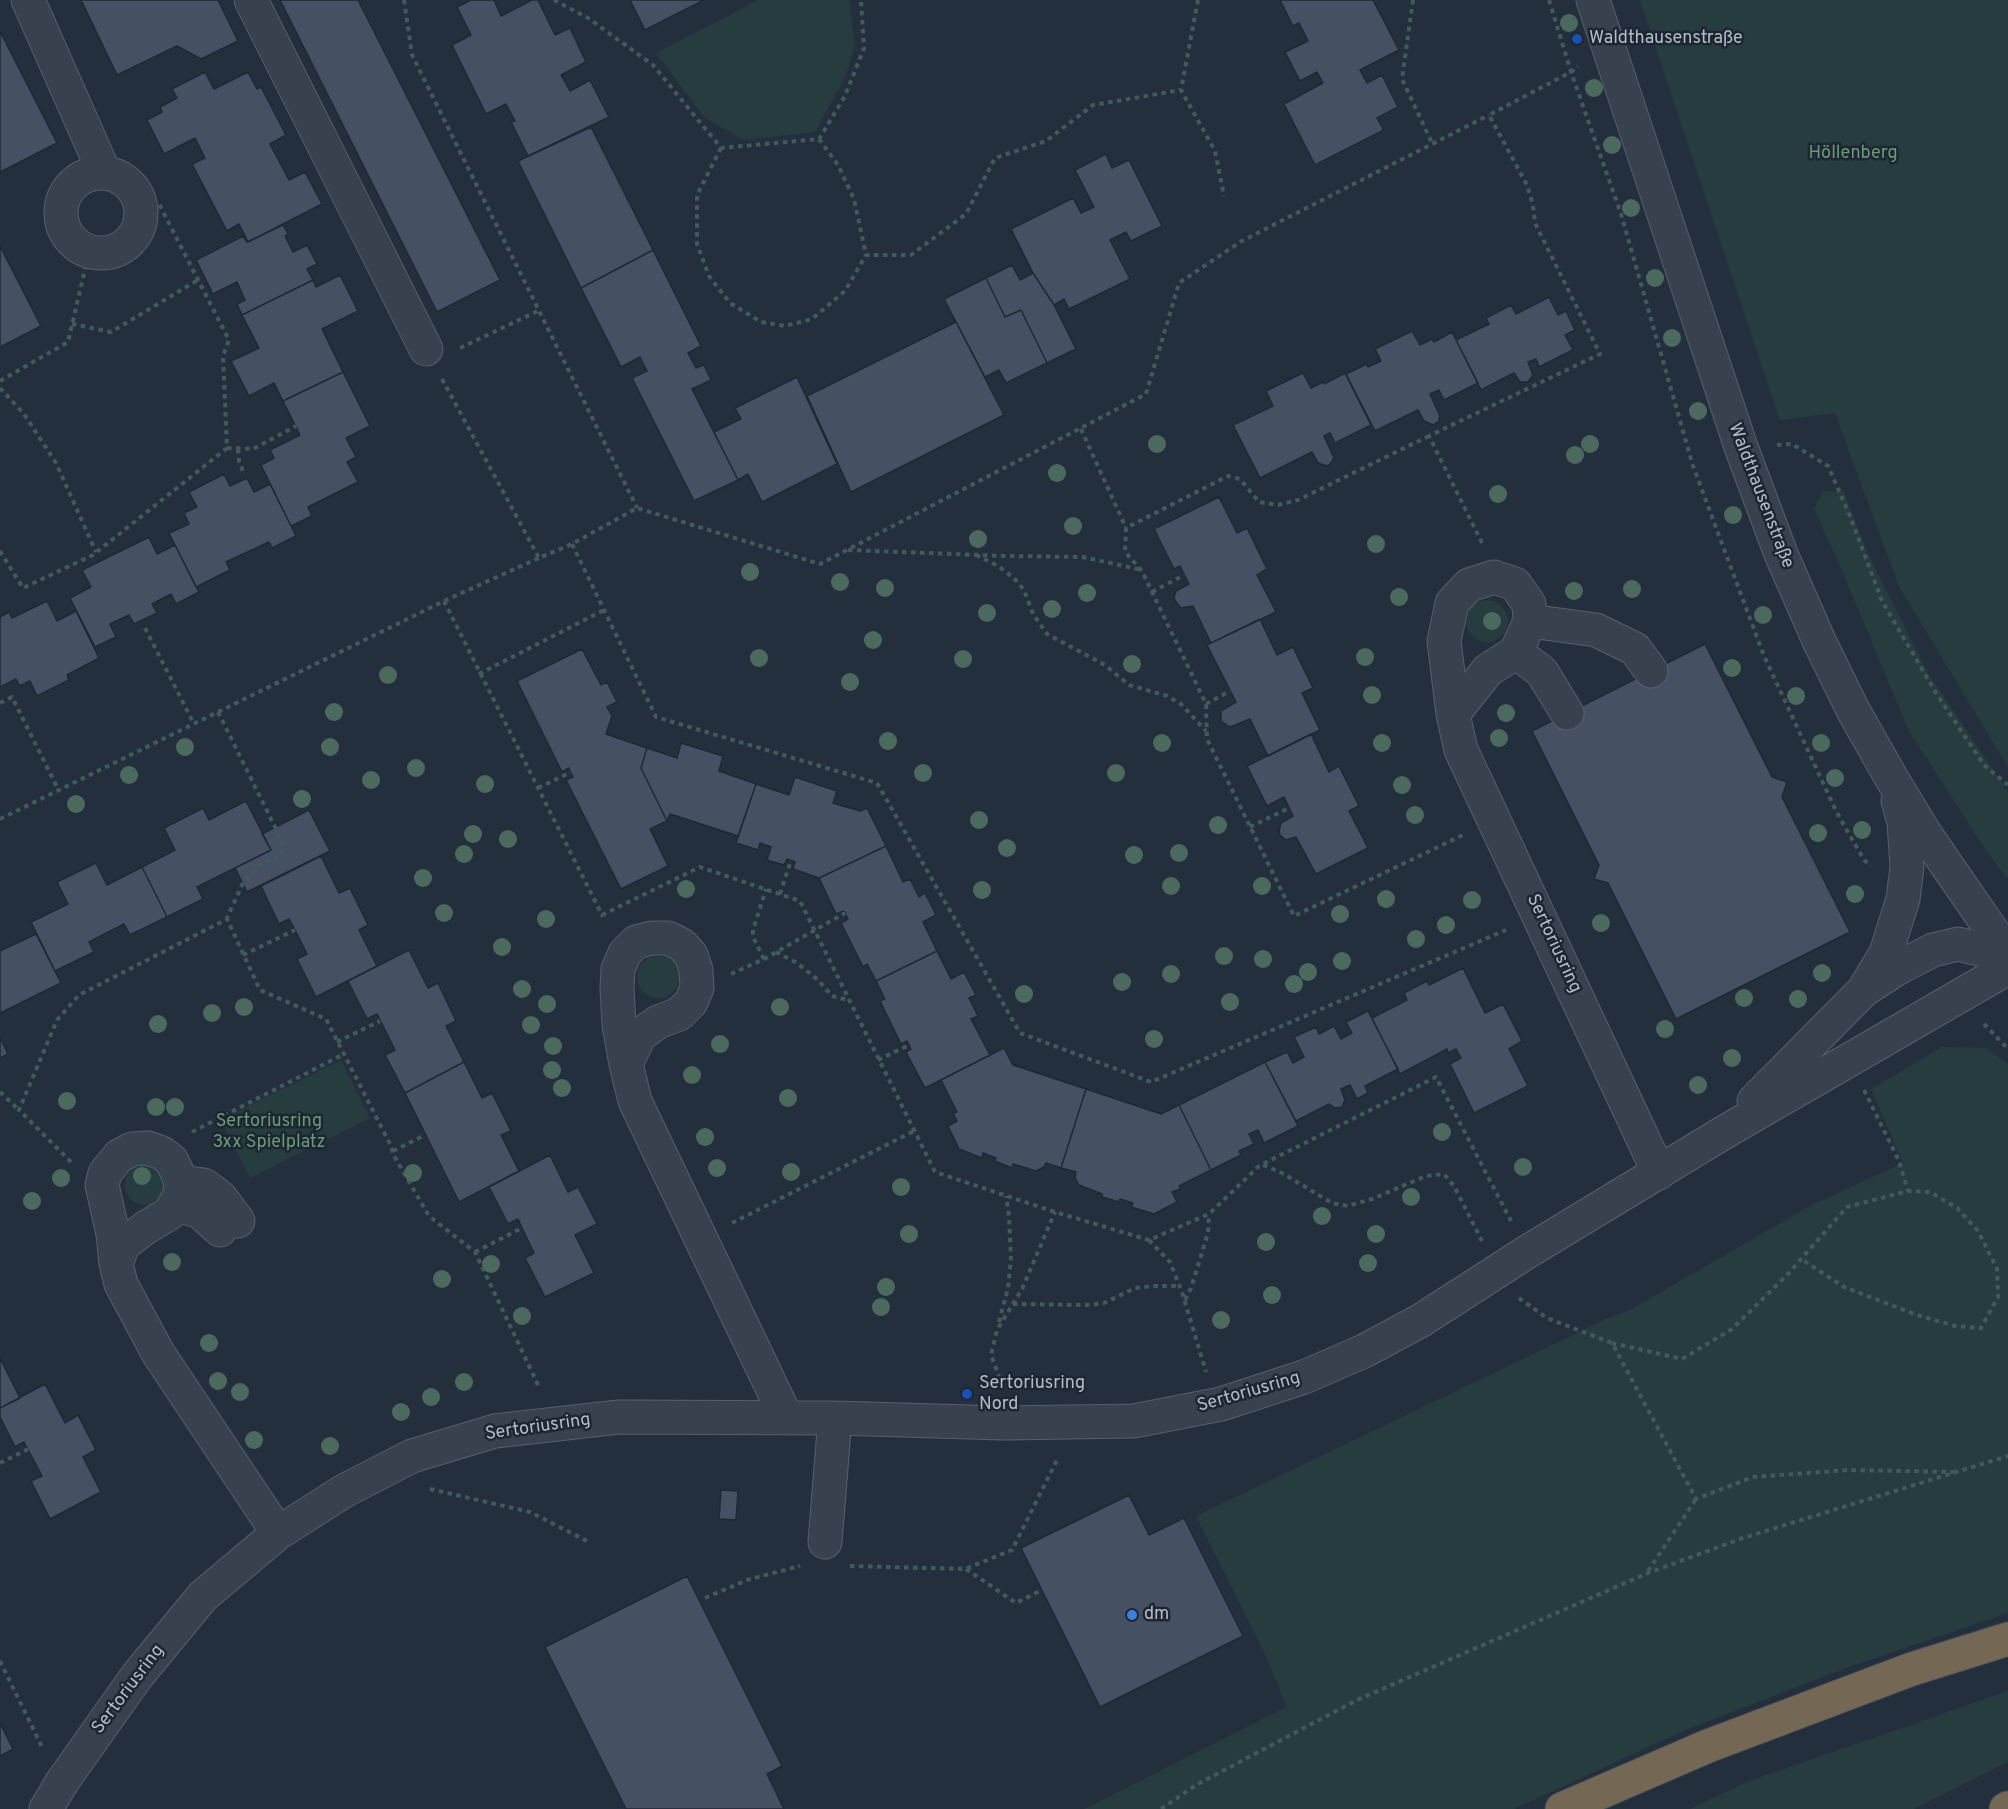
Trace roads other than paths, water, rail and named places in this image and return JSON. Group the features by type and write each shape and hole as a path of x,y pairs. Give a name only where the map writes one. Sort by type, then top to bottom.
{"highway":[{"path":"1562,1809 1707,1746 1911,1669 2008,1639"}],"street":[{"path":"28,0 116,178 137,194 141,206 141,220 136,233 127,244 116,251 102,254 88,252 68,237 62,225 60,212 63,199 69,188 79,179 91,174 116,178"},
{"path":"252,0 429,355"},
{"name":"Waldthausenstraße","path":"1593,0 1741,447 1780,554 1854,712 1892,779 1926,835 2008,954"},
{"name":"Sertoriusring","path":"1530,621 1529,604 1515,584 1494,577 1469,585 1452,603 1444,641 1453,714 1461,750 1659,1173"},
{"path":"1453,714 1488,670 1516,652 1530,621 1596,630 1635,649 1651,671"},
{"path":"1516,652 1542,672 1567,713"},
{"name":"Sertoriusring","path":"1864,990 1886,952 1903,899 1906,867 1904,822 1892,779"},
{"path":"626,1064 640,1035 658,1022 679,1014 691,1002 697,988 696,970 691,955 682,945 668,938 652,938 636,942 625,952 618,969 619,1024 626,1064 635,1101 786,1417"},
{"name":"Sertoriusring","path":"1723,1133 1864,990 1898,968 1924,955 1958,944 1987,951 2008,961"},
{"name":"Sertoriusring","path":"54,1795 137,1676 203,1596 279,1533 344,1491 412,1456 495,1431 619,1417 786,1417 1004,1423 1134,1421 1221,1404 1304,1377 1364,1352 1420,1321 1527,1252 1723,1133 2008,968"},
{"path":"229,1225 200,1212 179,1193 172,1161 162,1153 148,1148 132,1149 118,1156 105,1173 102,1185 121,1284 158,1353 279,1533"},
{"path":"116,1264 123,1245 170,1213 179,1193"},
{"path":"825,1542 835,1418"}],"place":[{"name":"Waldthausenstraße","path":"1577,39"},
{"name":"Sertoriusring Nord","path":"967,1394"},
{"name":"dm","path":"1132,1615"}],"park label":[{"name":"Höllenberg","path":"1853,154"},
{"name":"Sertoriusring 3xx Spielplatz","path":"269,1132"}]}
